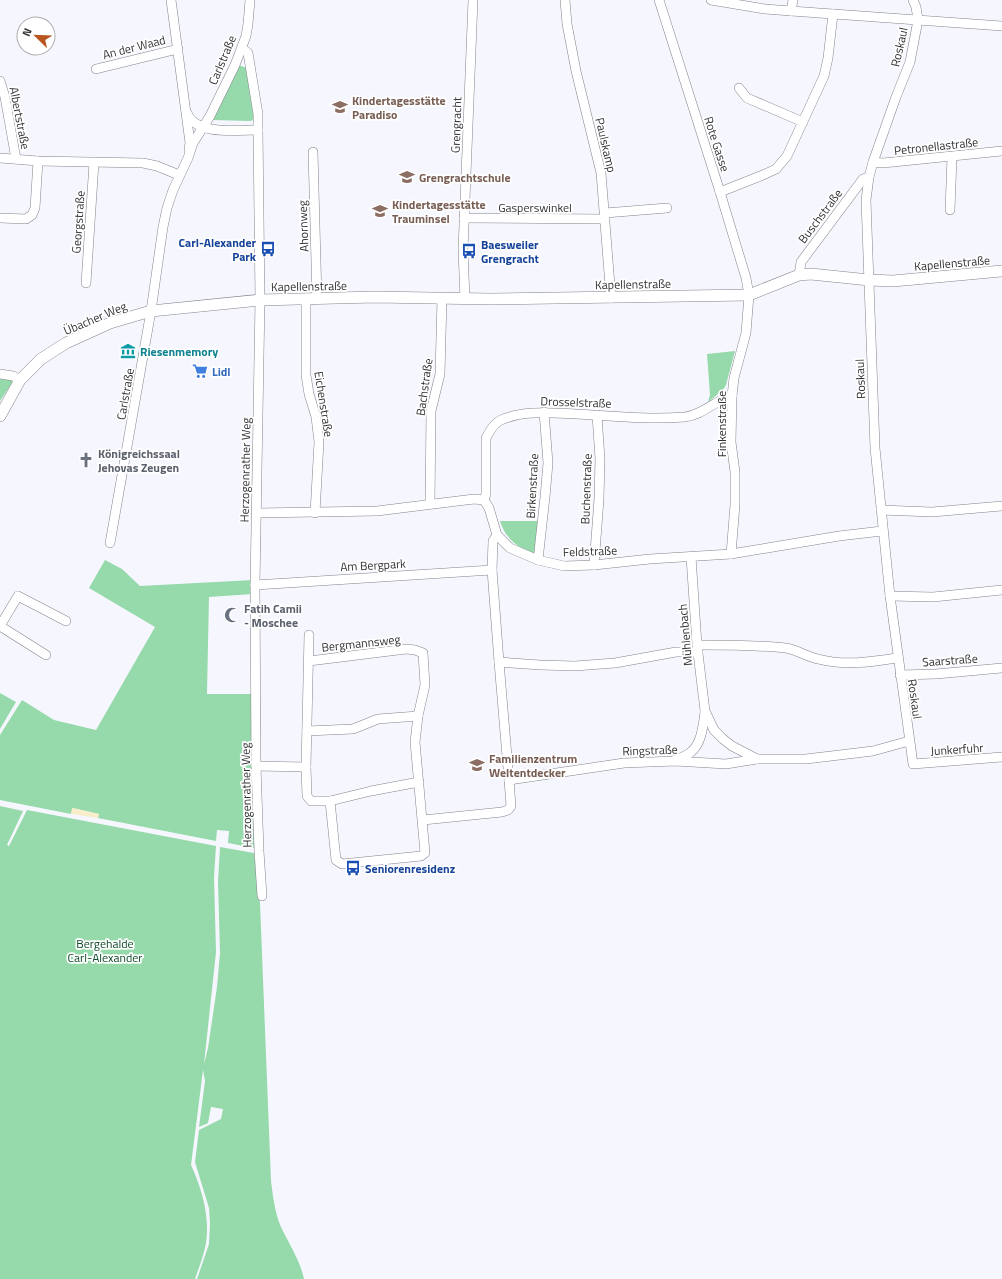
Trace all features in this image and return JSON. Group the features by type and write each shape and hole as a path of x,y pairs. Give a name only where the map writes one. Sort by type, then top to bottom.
{"street":[{"name":"An der Waad","path":"172,0 190,143 188,158"},
{"name":"Carlstraße","path":"110,543 151,311 164,221 173,190 188,158 193,143 235,65 242,48 248,24 250,0"},
{"name":"Grengracht","path":"465,298 462,250 473,0"},
{"name":"Paulskamp","path":"565,0 567,24 576,71 601,173 611,298"},
{"name":"Rote Gasse","path":"659,0 720,192 746,278 749,295"},
{"path":"710,0 758,8 791,11 1002,26"},
{"path":"791,11 793,0"},
{"name":"Roskaul","path":"913,0 916,7 918,20 910,62 873,162 869,177 866,200 873,416 882,531 897,658 913,764"},
{"path":"720,192 776,169 788,156 824,76 828,58 833,14"},
{"name":"Herzogenrather Weg","path":"242,48 248,53 258,114 260,300 255,585 256,766 262,896"},
{"name":"An der Waad","path":"96,69 178,49"},
{"name":"Albertstraße","path":"0,81 5,97 16,159"},
{"path":"740,88 747,98 803,122"},
{"name":"An der Waad","path":"185,107 191,120 197,125 203,126"},
{"path":"203,126 214,130 258,130"},
{"name":"Carlstraße","path":"188,158 198,146 204,135 207,132 214,130"},
{"name":"Petronellastraße","path":"873,162 883,163 952,157 1002,150"},
{"name":"Ahornweg","path":"312,299 313,152"},
{"path":"950,210 952,157"},
{"path":"0,158 94,163 143,163 157,166 180,175"},
{"path":"0,218 26,219 32,215 35,208 38,161"},
{"name":"Georgstraße","path":"86,283 94,163"},
{"name":"Buschstraße","path":"799,276 800,262 863,179 869,177"},
{"name":"Gasperswinkel","path":"464,218 605,216 667,208"},
{"name":"Kapellenstraße","path":"260,300 375,297 611,298 749,295 799,276 823,275 893,281 1002,271"},
{"name":"Finkenstraße","path":"731,554 735,505 732,442 732,396 734,378 746,333 749,295"},
{"name":"Bachstraße","path":"430,504 431,411 440,374 442,298"},
{"name":"Eichenstraße","path":"312,299 306,374 309,394 316,417 319,442 315,513"},
{"name":"Übacher Weg","path":"0,416 20,380 41,359 66,343 110,323 151,311 260,300"},
{"path":"0,374 13,376 20,380"},
{"name":"Drosselstraße","path":"484,500 486,494 486,438 489,431 499,420 524,414 544,412 666,418 687,417 705,410 725,398 732,396"},
{"name":"Birkenstraße","path":"538,560 548,463 544,412"},
{"name":"Buchenstraße","path":"594,565 599,499 600,459 597,415"},
{"path":"257,513 377,511 474,499 484,500"},
{"name":"Feldstraße","path":"484,500 489,508 498,535 510,548 538,560 564,566 731,554 839,536 882,531"},
{"path":"881,510 932,512 1002,506"},
{"path":"423,820 502,812 508,810 511,806 492,570 493,541 498,535"},
{"name":"Mühlenbach","path":"675,761 692,751 699,740 705,710 698,648 691,557"},
{"name":"Am Bergpark","path":"255,585 492,570"},
{"path":"890,596 933,597 1002,590"},
{"path":"46,655 0,626 4,609 18,596 66,621"},
{"name":"Bergmannsweg","path":"309,635 306,767 307,796 311,801 330,801 371,791 419,782"},
{"path":"499,662 575,666 615,663 698,648 748,645 789,649 832,663 868,662 897,658"},
{"name":"Bergmannsweg","path":"309,661 406,649 423,653 426,685 418,716 415,742 425,853 421,856 342,864 336,860 330,801"},
{"name":"Saarstraße","path":"900,675 936,674 1002,668"},
{"name":"Mühlenbach","path":"705,710 714,730 723,739 732,746 758,759"},
{"path":"307,732 353,729 378,720 418,716"},
{"name":"Ringstraße","path":"509,780 624,763 675,761 726,764 758,759 806,759 873,751 909,741"},
{"name":"Junkerfuhr","path":"913,764 1002,758"},
{"path":"256,766 306,767"}],"green space":[{"path":"239,65 246,68 254,120 212,120"},
{"path":"735,351 726,385 723,390 708,402 710,395 707,354"},
{"path":"0,379 14,380 0,401"},
{"path":"500,521 540,521 535,554 523,549 513,542 505,533"},
{"path":"105,560 122,569 140,586 253,580 253,594 209,597 207,694 253,694 253,744 248,749 248,760 254,764 254,767 248,772 248,783 254,787 254,791 249,795 249,807 255,810 257,837 254,837 254,848 228,843 229,831 217,830 216,841 98,818 99,814 73,808 71,814 0,800 0,735 22,700 54,720 96,730 155,627 89,588"},
{"path":"0,693 16,702 0,729"},
{"name":"Bergehalde Carl-Alexander","path":"0,806 23,811 7,845 9,846 27,810 216,846 214,877 216,952 204,1064 208,1048 217,987 220,953 218,882 220,847 254,853 260,903 271,1181 274,1205 279,1222 297,1259 304,1279 197,1279 209,1244 210,1223 209,1208 195,1162 199,1130 221,1119 223,1109 211,1107 208,1123 199,1127 205,1081 203,1070 191,1165 202,1193 206,1213 207,1233 204,1252 195,1279 0,1279"}],"sand":[{"path":"72,808 99,814 98,818 71,814"}],"place":[{"name":"Kindertagesstätte Paradiso","path":"340,107"},
{"name":"Grengrachtschule","path":"407,177"},
{"name":"Kindertagesstätte Trauminsel","path":"380,211"},
{"name":"Carl-Alexander Park","path":"268,249"},
{"name":"Baesweiler Grengracht","path":"469,251"},
{"name":"Riesenmemory","path":"128,351"},
{"name":"Lidl","path":"200,371"},
{"name":"Königreichssaal Jehovas Zeugen","path":"86,460"},
{"name":"Fatih Camii - Moschee","path":"232,615"},
{"name":"Familienzentrum Weltentdecker","path":"477,765"},
{"name":"Seniorenresidenz","path":"353,868"}]}
